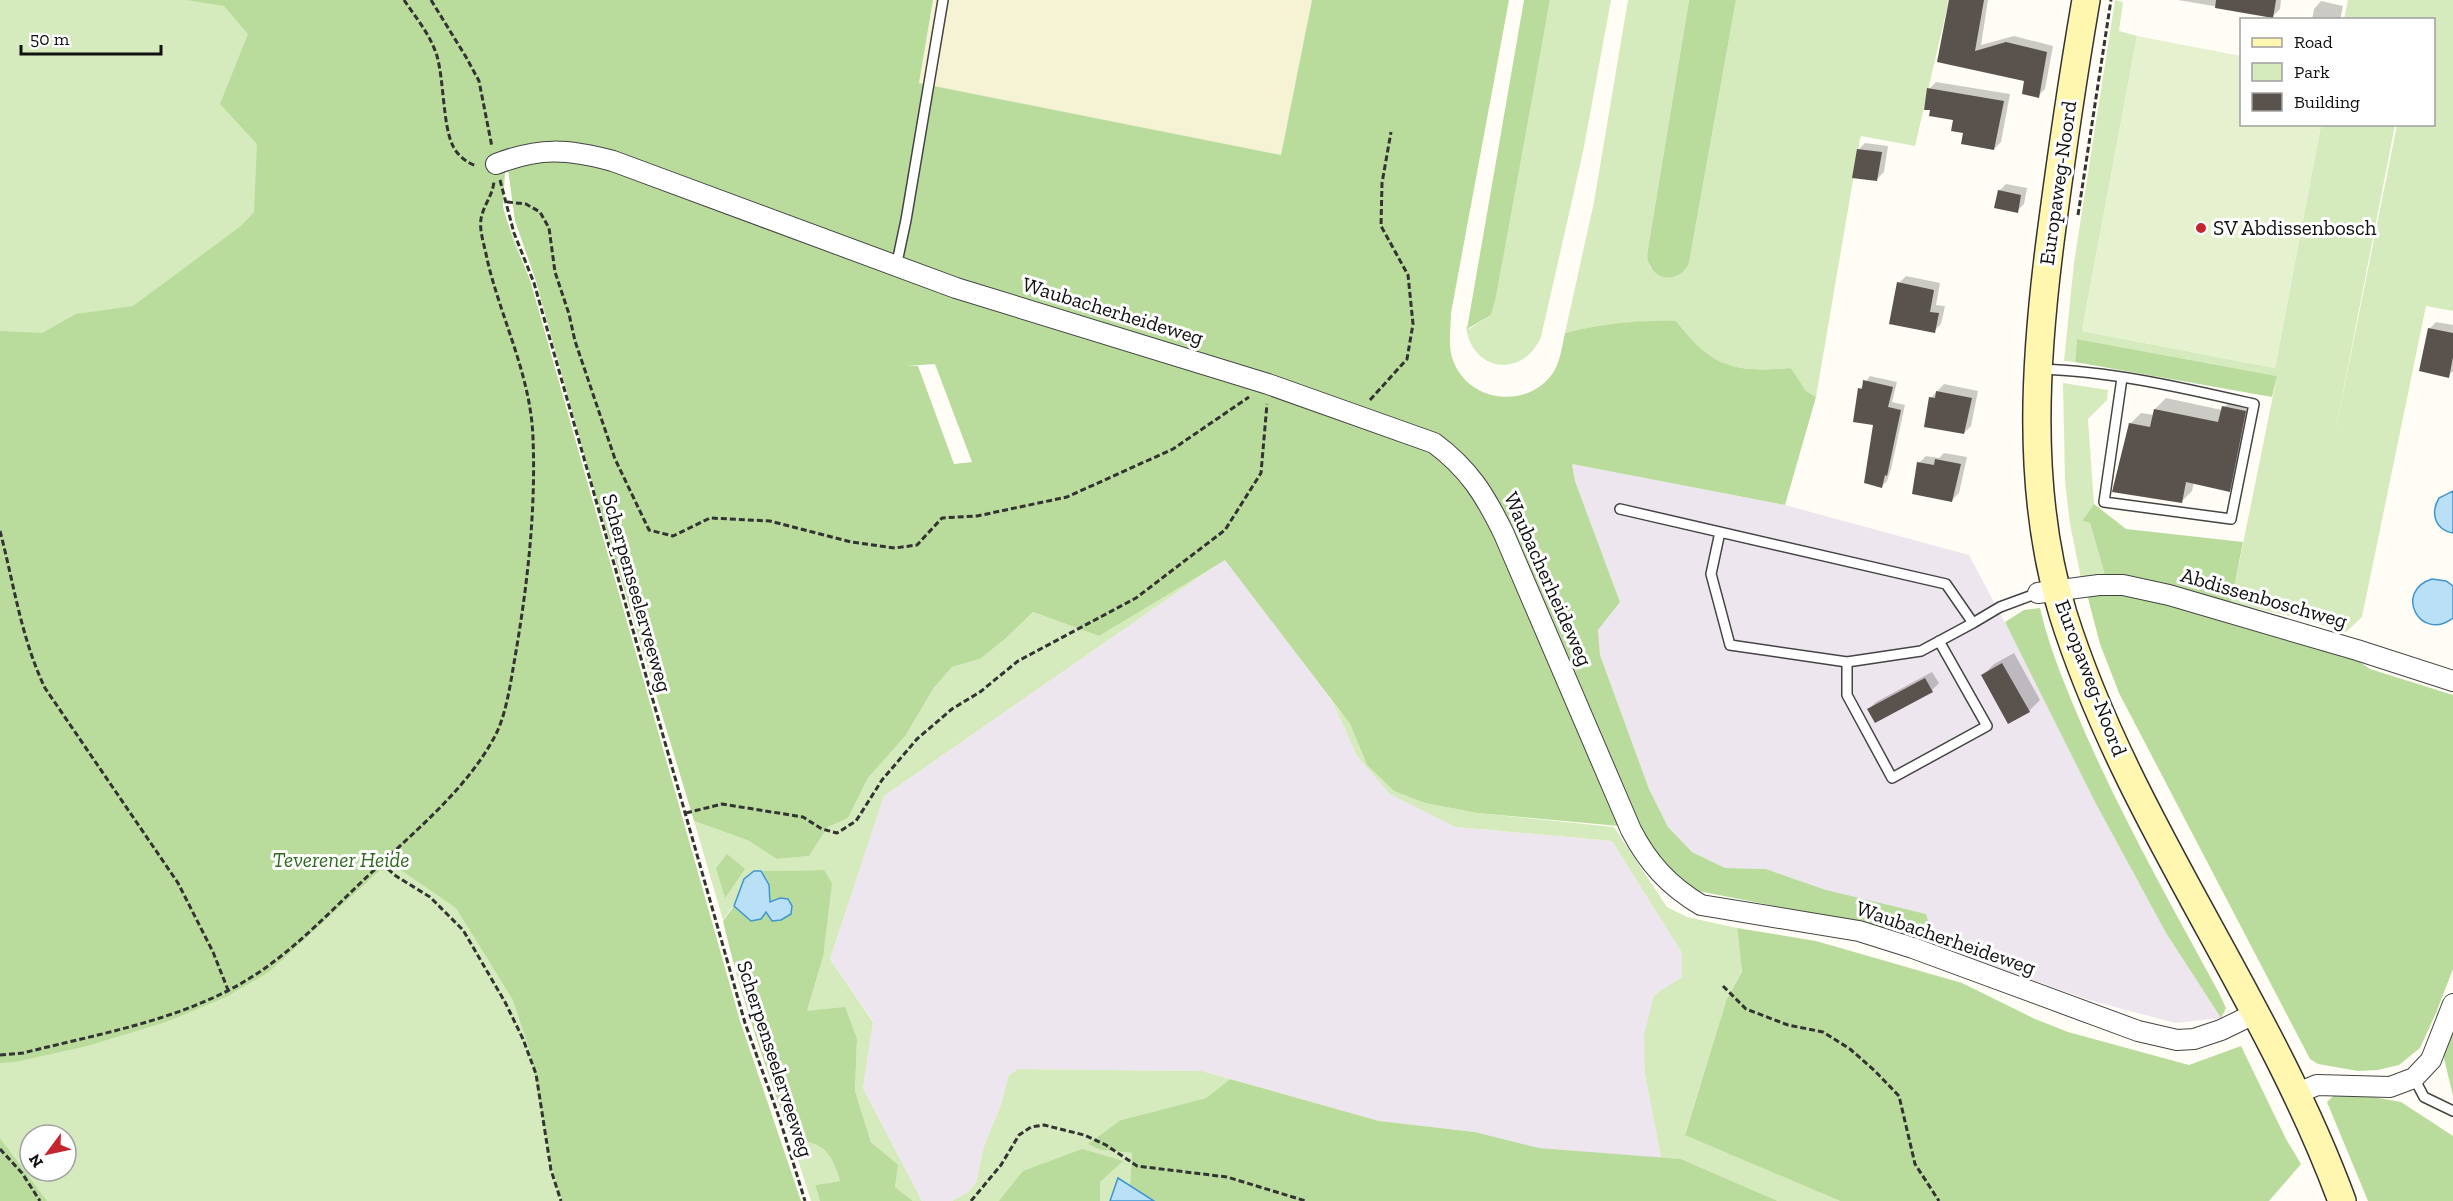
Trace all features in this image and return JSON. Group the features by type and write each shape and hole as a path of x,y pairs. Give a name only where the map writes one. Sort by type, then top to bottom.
{"street":[{"name":"Europaweg-Noord","path":"2086,0 2063,138 2042,300 2037,369 2040,487 2049,552 2048,592 2128,775 2298,1093 2343,1201"},
{"name":"Waubacherheideweg","path":"496,164 537,151 585,153 613,160 956,288 1268,384 1434,443 1456,459 1486,497 1631,830 1654,867 1686,896 1701,905 1859,931 1913,948 2138,1031 2177,1040 2194,1039 2222,1030 2256,1012"},
{"name":"Abdissenboschweg","path":"2048,592 2112,584 2169,595 2357,650 2453,681"},
{"path":"2298,1093 2316,1085 2390,1087 2414,1078 2431,1060 2453,1004"}],"lane":[{"path":"896,267 943,0"},
{"path":"2037,369 2061,369 2171,385 2254,404 2231,519 2104,502 2122,378"},
{"path":"1620,509 1946,584 1973,623"},
{"path":"1720,532 1711,573 1730,645 1847,662 1921,651 2000,607 2048,592"},
{"path":"1847,662 1847,695 1892,778 1987,726 1939,641"},
{"path":"2414,1078 2424,1097 2453,1112"}],"path":[{"path":"0,1055 23,1053 172,1014 228,990 258,972 286,951 436,812 475,768 496,734 510,684 519,633 533,511 533,439 526,383 490,271 483,240 481,220 494,189 496,164 483,168 470,164 453,147 436,54 428,35 404,0"},
{"name":"Scherpenseelerveeweg","path":"430,0 479,81 496,164 514,232 534,283 745,1023 806,1201"},
{"path":"2077,226 2111,0"},
{"path":"1353,414 1379,393 1407,359 1413,324 1408,275 1381,226 1382,183 1391,132"},
{"path":"507,202 526,204 540,212 546,220 551,236 559,290 615,459 649,530 672,536 710,518 770,521 851,542 895,549 917,545 942,518 977,516 1067,497 1173,449 1268,384"},
{"path":"686,813 722,804 803,818 822,829 837,833 856,821 889,772 917,739 952,709 980,692 1018,661 1136,598 1225,531 1261,473 1268,384"},
{"path":"0,531 23,632 34,666 45,688 178,883 213,952 228,990"},
{"path":"381,863 396,876 430,897 463,930 505,1002 523,1039 536,1074 551,1170 561,1201"},
{"path":"1723,986 1746,1009 1788,1025 1823,1032 1850,1048 1875,1071 1899,1096 1916,1164 1939,1201"},
{"path":"972,1201 1001,1165 1018,1135 1031,1126 1044,1125 1059,1127 1098,1142 1137,1166 1227,1177 1306,1201"},
{"path":"0,1149 22,1173 40,1201"}],"shaded area":[{"path":"933,0 1312,0 1281,155 919,83"},
{"path":"1572,464 1785,505 1969,555 2034,677 2095,802 2166,933 2221,1018 2175,1023 2089,1000 1936,946 1826,890 1766,869 1725,868 1692,852 1668,827 1649,789 1600,655 1598,630 1620,602 1575,481"},
{"path":"1225,559 1332,701 1357,756 1456,827 1612,841 1682,953 1682,977 1654,995 1645,1074 1661,1158 1539,1148 1475,1132 1379,1121 1202,1071 1018,1069 1009,1075 1000,1107 984,1146 976,1183 968,1192 952,1201 922,1201 863,1088 873,1021 830,959 884,796"}],"green space":[{"name":"Teverener Heide","path":"0,0 422,0 469,82 507,221 530,280 740,1021 801,1201 0,1201"},
{"path":"186,0 933,0 919,83 1281,155 1312,0 1509,0 1451,313 1450,345 1454,363 1462,376 1473,386 1486,393 1515,396 1542,385 1553,373 1565,333 1620,323 1676,321 1701,348 1725,364 1754,369 1791,368 1806,391 1816,397 1785,505 1572,464 1575,481 1620,602 1598,630 1600,655 1649,789 1668,827 1692,852 1725,868 1766,869 1826,890 1926,914 1936,946 1867,924 1693,890 1664,867 1640,828 1477,813 1425,803 1394,791 1367,765 1350,724 1225,560 1099,636 1033,612 980,659 952,667 933,689 906,735 868,778 848,818 828,827 809,856 777,859 747,840 694,821 591,479 535,278 515,221 506,154 503,208 514,243 530,280 740,1021 801,1201 562,1201 552,1166 530,1051 513,1000 456,908 398,868 379,871 269,972 226,997 166,1022 87,1046 15,1062 0,1063 0,331 42,333 76,314 133,306 241,226 254,212 257,144 220,104 248,34 224,6","holes":["935,364 972,462 954,464 918,366 906,366"]},
{"path":"1524,0 1550,0 1496,296 1491,315 1467,329"},
{"path":"1550,0 1611,0 1583,152 1541,337 1533,350 1522,359 1511,364 1499,364 1487,361 1477,353 1470,341 1466,326 1469,329 1491,315"},
{"path":"1628,0 1689,0 1647,255 1650,268 1689,263 1736,0 1949,0 1915,146 1861,136 1816,397 1806,391 1791,368 1739,368 1713,358 1701,349 1676,322 1620,323 1565,333 1594,202"},
{"path":"1689,0 1736,0 1689,263 1678,275 1665,277 1653,270 1647,255"},
{"path":"2115,0 2123,2 2119,31 2137,36 2082,331 2275,368 2321,126 2395,126 2335,433 2397,126 2435,126 2435,18 2344,18 2348,0 2453,0 2453,311 2426,306 2362,617 2346,632 2299,618 2231,603 2277,376 2077,339 2075,362 2064,361 2074,263"},
{"name":"SV Abdissenbosch","path":"2137,36 2240,56 2240,126 2321,126 2275,368 2082,331"},
{"path":"2077,339 2277,376 2272,397 2075,362"},
{"path":"2063,383 2108,390 2107,400 2088,419 2094,504 2082,521 2090,523 2106,579 2082,583 2070,524 2065,481"},
{"path":"2094,504 2126,529 2243,542 2231,603 2106,579 2090,523 2082,521"},
{"path":"1225,559 884,796 830,959 873,1022 863,1088 922,1201 913,1201 895,1187 897,1165 871,1142 855,1091 857,1039 807,1011 823,957 824,870 754,871 744,879 736,902 723,920 694,821 747,840 777,859 809,856 828,827 848,818 868,778 906,735 933,689 952,667 980,659 1033,612 1099,636"},
{"path":"2111,589 2347,653 2370,669 2453,695 2453,969 2420,1048 2399,1065 2378,1070 2358,1071 2318,1064 2310,1059 2119,693 2100,644 2088,598 2098,591"},
{"path":"2040,608 2055,657 2087,737 2167,898 2219,993 2226,1008 2221,1018 2166,933 2095,802 2005,622 2024,610"},
{"path":"1332,701 1350,724 1367,765 1394,791 1425,803 1477,813 1614,827 1667,907 1687,917 1737,928 1742,970 1726,1001 1685,1134 1840,1201 1778,1201 1681,1159 1661,1158 1645,1074 1644,1035 1654,995 1682,977 1682,953 1612,841 1456,827 1390,794 1357,756"},
{"path":"727,854 745,869 725,898 716,868"},
{"path":"824,870 832,883 823,957 807,1011 845,1007 857,1039 855,1091 871,1142 898,1165 895,1187 913,1201 820,1201 815,1185 840,1181 836,1170 824,1150 811,1143 791,1138 737,976 723,921 734,906 751,921 766,912 780,898 770,902 769,885 761,871"},
{"path":"1737,928 1816,941 1962,983 2035,1019 2068,1032 2189,1065 2241,1046 2286,1139 2301,1164 2269,1201 1840,1201 1685,1135 1726,1001 1742,971"},
{"path":"2453,1029 2453,1096 2443,1054"},
{"path":"1018,1069 1202,1071 1230,1079 1206,1098 1121,1120 1101,1150 1132,1153 1130,1186 1119,1178 1110,1201 952,1201 968,1192 976,1183 984,1146 1000,1107 1009,1075"},
{"path":"1230,1079 1379,1121 1475,1132 1539,1148 1681,1159 1778,1201 1154,1201 1130,1186 1132,1153 1101,1150 1088,1144 1121,1120 1206,1098"},
{"path":"2336,1093 2351,1093 2401,1102 2453,1136 2453,1201 2368,1201 2327,1102"},
{"path":"0,1138 18,1162 18,1183 34,1183 47,1201 0,1201"},
{"path":"791,1138 818,1146 829,1155 833,1162 840,1181 815,1185 820,1201 811,1201"},
{"path":"1082,1149 1123,1161 1100,1182 1100,1201 999,1201 1023,1171"}],"water":[{"path":"2453,491 2453,533 2438,525 2435,509 2439,498"},
{"path":"2432,579 2446,581 2453,586 2453,618 2441,624 2430,624 2422,620 2413,603 2414,594 2420,585"},
{"path":"754,871 761,871 769,885 770,902 780,898 788,899 792,906 791,914 781,920 772,921 766,912 761,919 751,921 734,906 744,879"},
{"path":"1118,1178 1154,1201 1110,1201"}],"building":[{"path":"1949,0 1984,0 1975,51 2006,42 2047,52 2039,98 2022,94 2024,81 1937,62"},
{"path":"2216,0 2276,0 2273,18 2215,8"},
{"path":"1927,88 2004,101 1994,150 1961,144 1963,133 1951,131 1953,120 1929,116 1930,110 1924,110"},
{"path":"1857,149 1882,152 1877,181 1852,178"},
{"path":"1998,190 2021,195 2018,213 1994,208"},
{"path":"1897,282 1934,290 1930,312 1939,313 1935,333 1889,324"},
{"path":"2428,328 2453,333 2453,357 2449,378 2419,371"},
{"path":"1863,380 1893,387 1888,407 1901,410 1887,476 1885,475 1882,488 1864,483 1873,425 1853,422 1858,388 1862,389"},
{"path":"1936,391 1972,398 1964,434 1924,427 1929,397 1935,398"},
{"path":"2222,406 2246,411 2230,492 2186,482 2182,503 2112,492 2129,423 2150,427 2154,409 2218,422"},
{"path":"1935,459 1961,464 1952,502 1912,494 1917,462 1934,465"},
{"path":"2002,663 2030,712 2008,724 1981,675"},
{"path":"1925,678 1933,692 1875,723 1867,709"}],"place":[{"name":"SV Abdissenbosch","path":"2201,228"}]}
